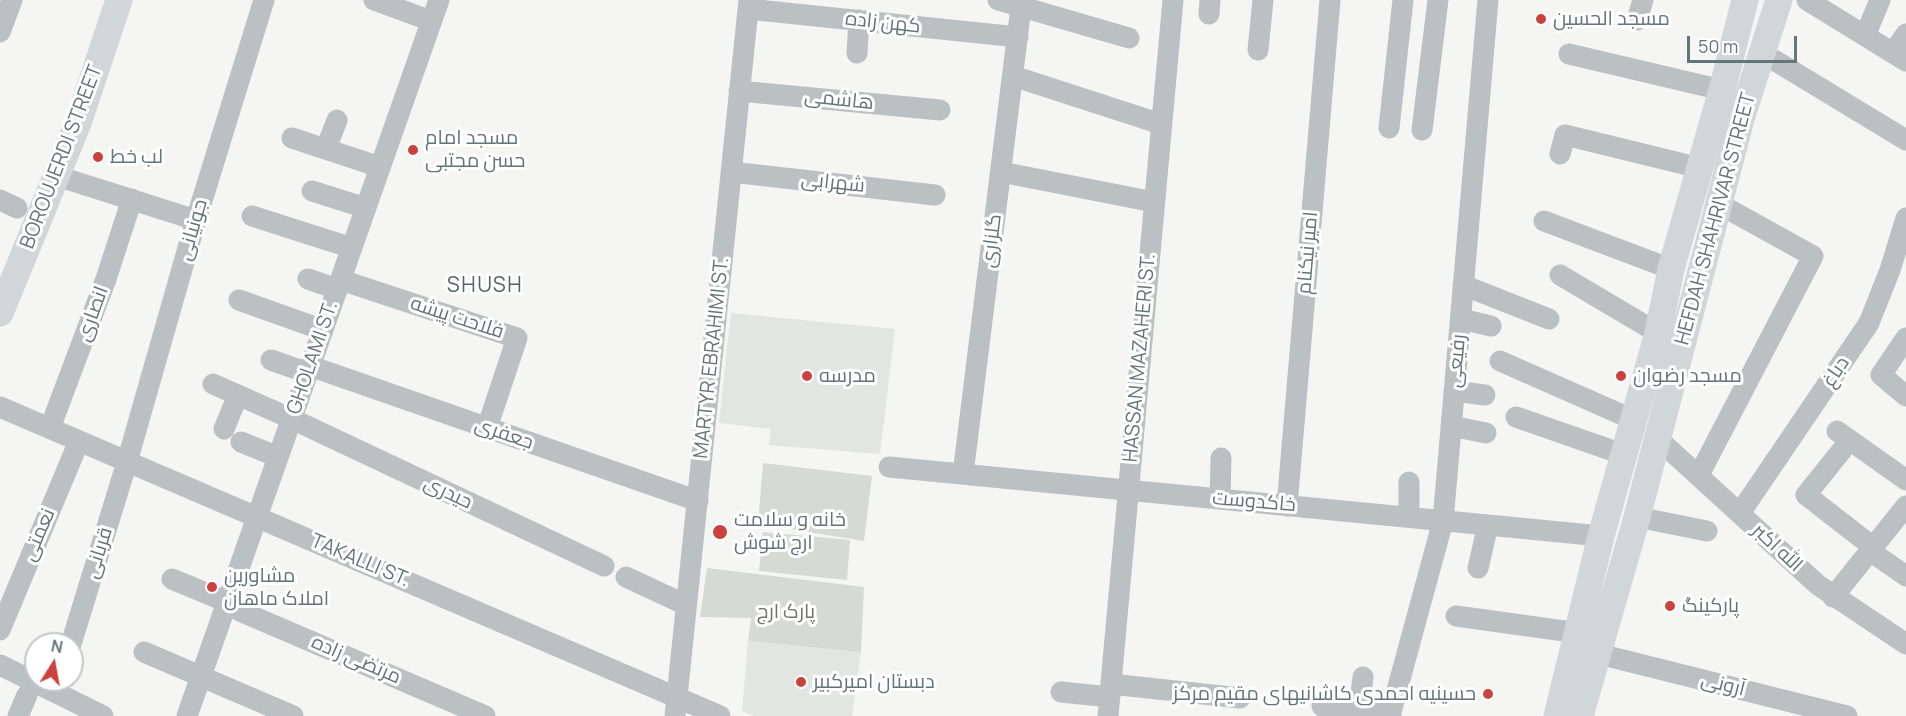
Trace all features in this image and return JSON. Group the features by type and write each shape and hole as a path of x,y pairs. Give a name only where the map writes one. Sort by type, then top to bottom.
{"main road":[{"name":"BOROUJERDI STREET","path":"0,313 78,123 119,0"},
{"name":"HEFDAH SHAHRIVAR STREET","path":"1557,716 1601,536 1658,333 1671,269 1745,0"},
{"name":"HEFDAH SHAHRIVAR STREET","path":"1580,716 1637,517 1741,119 1779,0"}],"street":[{"path":"0,32 12,0"},
{"name":"جونیانی","path":"127,462 196,220 264,0"},
{"path":"374,0 432,21"},
{"name":"GHOLAMI ST.","path":"187,716 439,0"},
{"path":"998,0 1129,38"},
{"name":"HASSAN MAZAHERI ST.","path":"1109,699 1173,0"},
{"path":"1258,50 1263,0"},
{"name":"امیر نیکنام","path":"1287,506 1330,0"},
{"path":"1389,128 1403,0"},
{"path":"1422,130 1438,0"},
{"name":"رفیعی","path":"1390,715 1443,521 1488,0"},
{"path":"1806,0 1900,57 1906,34"},
{"path":"1865,36 1880,0"},
{"name":"کهن زاده","path":"749,4 859,20 1018,37"},
{"name":"MARTYR EBRAHIMI ST.","path":"676,707 749,4"},
{"name":"گلزاری","path":"963,474 1022,7"},
{"path":"856,53 859,20"},
{"path":"1569,54 1722,90"},
{"path":"1774,60 1906,140"},
{"path":"1013,76 1161,124"},
{"name":"هاشمی","path":"739,91 940,110"},
{"path":"326,149 337,120"},
{"path":"292,138 380,167"},
{"path":"1563,145 1700,168"},
{"path":"1001,171 1154,202"},
{"name":"شهرابی","path":"731,172 934,195"},
{"path":"57,176 196,220"},
{"path":"312,191 366,208"},
{"name":"انصاری","path":"50,428 106,279 132,199"},
{"path":"1699,475 1813,256 1719,204"},
{"path":"252,216 352,248"},
{"name":"دباغ","path":"1740,513 1869,323 1890,270 1906,220"},
{"path":"1544,221 1671,269"},
{"path":"1560,275 1658,333"},
{"path":"308,279 339,284"},
{"name":"فلاحت پیشه","path":"339,284 517,339 487,428"},
{"path":"1463,285 1549,319"},
{"path":"239,300 323,330"},
{"path":"1461,319 1491,326"},
{"path":"1906,338 1881,375 1906,396"},
{"name":"جعفری","path":"271,360 309,370 487,428 698,501"},
{"path":"1500,361 1634,420"},
{"name":"حیدری","path":"213,384 604,566"},
{"path":"1454,391 1485,395"},
{"path":"224,429 238,395"},
{"name":"TAKALLI ST.","path":"0,406 257,517 676,707 720,716"},
{"path":"1516,417 1625,455"},
{"path":"1451,426 1486,433"},
{"name":"الله اکبر","path":"1658,439 1833,597 1906,644"},
{"path":"1906,480 1839,440 1806,495 1906,576"},
{"name":"نعمتی","path":"0,630 79,441"},
{"path":"242,442 278,457"},
{"path":"1220,499 1221,458"},
{"name":"قربانی","path":"75,632 127,462"},
{"name":"خاکدوست","path":"897,468 1601,536"},
{"path":"1409,482 1409,518"},
{"path":"1833,597 1906,506"},
{"path":"1637,517 1707,531"},
{"path":"1478,568 1488,525"},
{"path":"626,577 686,605"},
{"name":"مرتضی زاده","path":"172,579 227,602 240,611 485,716"},
{"path":"1456,616 1579,633"},
{"path":"144,652 293,716"},
{"name":"آرونی","path":"1599,654 1847,716"},
{"path":"0,665 24,674"},
{"path":"1362,712 1363,677"},
{"path":"66,692 95,714"},
{"path":"1061,692 1109,699 1240,698"},
{"path":"18,716 27,695"},
{"path":"1322,706 1390,715"}],"shaded area":[{"name":"مدرسه","path":"731,313 895,329 880,454 769,445 771,429 719,423"},
{"name":"دبستان امیرکبیر","path":"748,641 861,652 852,716 753,716 742,711"}],"green space":[{"path":"763,463 872,476 864,541 758,524"},
{"path":"763,532 850,540 847,580 759,571"},
{"name":"پارک ارج","path":"707,568 864,587 861,652 748,641 751,618 700,617"}],"place":[{"name":"مسجد الحسین","path":"1541,19"},
{"name":"مسجد امام حسن مجتبی","path":"413,150"},
{"name":"لب خط","path":"98,157"},
{"name":"مدرسه","path":"807,376"},
{"name":"مسجد رضوان","path":"1621,376"},
{"name":"خانه و سلامت ارج شوش","path":"720,532"},
{"name":"مشاورین املاک ماهان","path":"212,587"},
{"name":"پارکینگ","path":"1670,606"},
{"name":"دبستان امیرکبیر","path":"801,682"},
{"name":"حسینیه احمدی کاشانیهای مقیم مرکز","path":"1488,694"}],"district":[{"name":"SHUSH","path":"485,286"}]}
